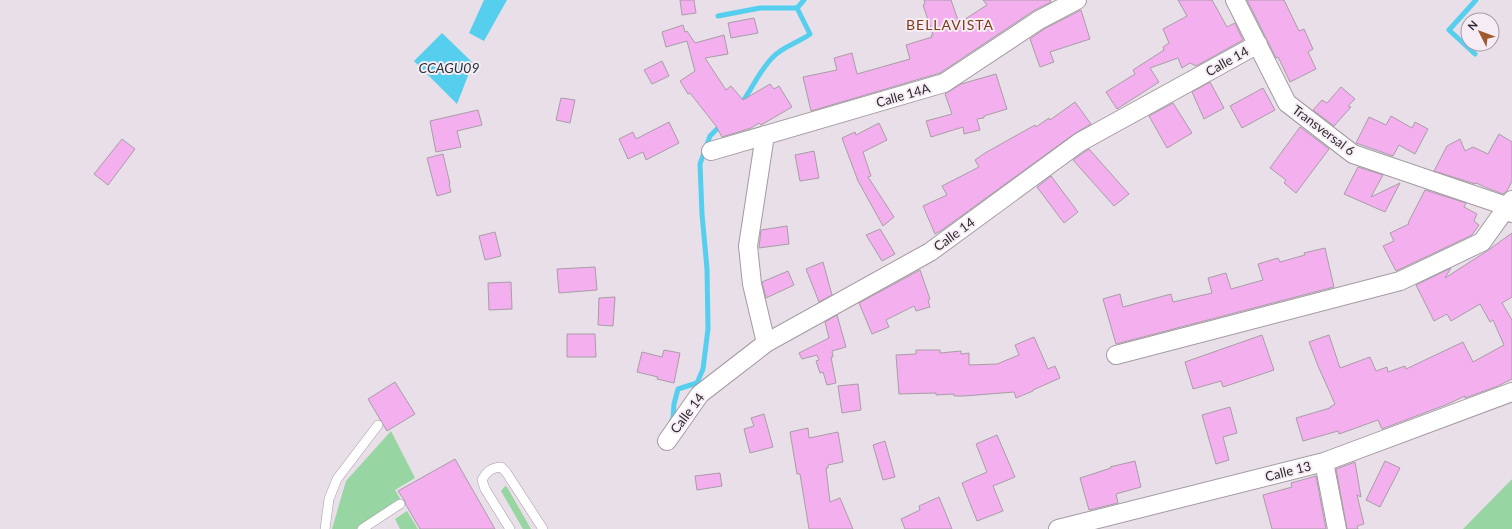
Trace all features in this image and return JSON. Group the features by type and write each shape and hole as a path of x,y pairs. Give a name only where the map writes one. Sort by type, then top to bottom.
{"street":[{"name":"Calle 14A","path":"711,151 944,83 1039,20 1077,0"},
{"name":"Transversal 6","path":"1235,0 1288,103 1352,154 1511,207"},
{"name":"Calle 14","path":"667,441 700,394 766,342 930,252 1080,142 1258,44"},
{"path":"765,135 748,246 752,284 766,342"},
{"path":"1116,355 1400,281 1482,242 1511,207"},
{"name":"Calle 13","path":"1058,529 1324,462 1512,392"},
{"path":"1324,462 1336,529"}],"lane":[{"path":"325,529 329,499 337,479 378,425"},
{"path":"510,529 485,489 482,480 486,472 493,468 501,467 506,472 543,529"},
{"path":"362,529 400,504"}],"green space":[{"path":"391,431 415,478 395,490 401,500 361,524 358,529 332,529 346,481"},
{"path":"1512,479 1512,529 1463,529"},
{"path":"505,486 531,529 523,529 501,491"},
{"path":"407,511 418,529 400,529 395,519"}],"water":[{"path":"484,0 507,0 484,41 469,33"},
{"name":"CCAGU09","path":"442,33 473,63 457,104 414,61"}],"building":[{"path":"680,0 694,0 696,13 682,15"},
{"path":"924,0 951,0 959,23 987,5 983,0 1050,0 1051,2 1033,11 940,73 811,111 803,77 837,70 834,58 852,53 857,74 910,59 906,45 932,37 931,35 933,35 923,5 925,4"},
{"path":"1178,0 1212,0 1227,27 1235,23 1243,40 1196,66 1190,63 1182,68 1178,58 1150,68 1159,82 1117,109 1106,92 1135,74 1133,70 1164,50 1163,47 1169,43 1163,29 1187,16"},
{"path":"1247,0 1284,0 1299,31 1304,29 1313,49 1308,52 1316,69 1290,82 1278,57 1276,58"},
{"path":"1081,10 1090,39 1050,52 1054,62 1040,67 1030,39 1044,29"},
{"path":"754,18 758,33 731,38 728,23"},
{"path":"683,25 685,32 687,31 695,43 724,35 728,54 705,58 726,90 731,86 743,100 770,84 774,89 779,86 792,107 761,125 759,123 751,128 722,137 716,126 690,93 688,94 680,81 695,71 687,41 666,47 662,32"},
{"path":"662,61 669,76 652,84 644,70"},
{"path":"996,74 1007,109 984,116 984,118 977,119 980,130 964,134 963,127 931,137 926,121 952,114 945,94 961,84"},
{"path":"1210,82 1224,108 1204,119 1192,92"},
{"path":"1341,87 1355,99 1348,106 1351,107 1334,126 1313,110 1322,100 1327,103"},
{"path":"1263,88 1275,110 1242,128 1230,106"},
{"path":"561,98 575,100 570,123 556,120"},
{"path":"1075,102 1091,124 1074,134 935,234 923,206 947,195 942,186 979,167 975,160 985,153 1035,125 1036,127 1049,118 1050,120"},
{"path":"1173,103 1192,133 1167,148 1149,116"},
{"path":"478,110 482,125 457,131 461,147 436,152 430,121"},
{"path":"1391,116 1412,128 1415,122 1428,129 1415,154 1399,145 1393,156 1356,143 1369,117 1386,125"},
{"path":"669,122 679,143 646,160 643,152 628,159 619,139 633,132 636,139"},
{"path":"879,123 887,140 863,152 871,176 868,177 894,217 883,226 858,181 842,138 855,132 856,135"},
{"path":"1300,127 1329,149 1296,193 1284,183 1286,180 1270,168"},
{"path":"1499,134 1512,142 1512,181 1507,191 1503,194 1476,183 1475,184 1434,171 1447,146 1460,139 1465,151 1473,147 1488,154"},
{"path":"122,139 135,149 108,185 94,174"},
{"path":"1089,149 1129,194 1114,206 1073,160"},
{"path":"814,151 819,178 800,181 795,155"},
{"path":"443,154 451,192 437,196 427,158"},
{"path":"1358,167 1383,175 1371,197 1400,183 1385,212 1344,194"},
{"path":"1051,176 1078,212 1064,223 1037,187"},
{"path":"1425,190 1466,203 1464,207 1477,214 1474,221 1479,225 1472,235 1396,271 1383,246 1394,241 1390,233 1409,224 1408,223"},
{"path":"787,226 789,244 759,248 761,230"},
{"path":"880,229 895,254 882,261 866,235"},
{"path":"495,232 501,256 485,260 479,236"},
{"path":"1512,233 1512,297 1502,303 1512,320 1512,379 1498,386 1465,398 1465,396 1382,429 1378,420 1339,434 1338,431 1303,441 1296,418 1330,408 1335,404 1309,342 1329,335 1340,368 1370,357 1376,371 1387,367 1388,372 1405,366 1406,369 1463,342 1473,362 1504,345 1493,320 1490,322 1480,304 1451,321 1447,314 1434,321 1416,285 1451,268 1445,278"},
{"path":"1325,248 1334,287 1116,344 1103,299 1120,294 1123,307 1171,294 1173,302 1212,293 1208,278 1226,273 1231,289 1263,280 1258,264 1278,258 1280,262 1305,255 1304,253"},
{"path":"823,262 832,295 819,302 806,269"},
{"path":"595,267 597,290 559,293 557,269"},
{"path":"920,270 930,299 928,300 930,307 916,311 914,306 886,320 889,327 872,334 859,303"},
{"path":"788,271 794,285 766,298 762,282"},
{"path":"511,282 512,309 489,310 488,283"},
{"path":"615,297 613,326 598,325 599,298"},
{"path":"837,315 846,347 832,351 833,357 831,357 836,383 827,385 823,372 820,373 816,361 819,360 817,355 802,359 799,353 829,338 825,322"},
{"path":"567,334 595,334 596,357 567,357"},
{"path":"1262,335 1274,370 1223,387 1221,381 1193,389 1185,362"},
{"path":"1034,337 1048,369 1055,366 1060,378 1033,391 1016,398 1014,392 964,396 954,396 954,394 936,395 936,393 899,394 896,355 916,354 916,350 940,350 940,353 961,351 961,354 969,353 969,365 997,364 1019,355 1015,345"},
{"path":"664,350 680,353 674,383 637,372 642,352 662,357"},
{"path":"395,382 415,414 387,431 368,399"},
{"path":"858,384 861,410 842,413 838,386"},
{"path":"1230,407 1237,433 1223,437 1229,460 1216,464 1202,415"},
{"path":"764,414 773,447 750,453 744,429 754,426 751,418"},
{"path":"808,428 809,438 838,432 843,462 828,465 828,468 826,468 830,502 840,498 853,529 809,529 800,474 797,474 790,432"},
{"path":"997,435 1015,477 993,486 1003,511 977,521 962,483 987,472 976,444"},
{"path":"885,441 895,477 883,480 873,445"},
{"path":"455,459 495,529 420,529 398,491"},
{"path":"1135,461 1141,487 1116,494 1118,503 1089,510 1080,478 1111,468 1110,467"},
{"path":"1385,461 1400,468 1380,507 1366,500"},
{"path":"1355,462 1361,497 1357,495 1364,524 1357,526 1358,529 1347,529 1336,469"},
{"path":"720,473 722,486 697,490 695,476"},
{"path":"1316,476 1326,529 1272,529 1263,495 1292,487 1291,483"},
{"path":"939,497 952,529 905,529 901,519 920,510 919,506"}],"waterway":[{"path":"718,16 760,8 797,8 804,0"},
{"path":"1475,54 1449,30 1476,0"},
{"path":"741,104 764,68 773,57 781,50 810,34 797,8"},
{"path":"671,422 678,389 697,383 703,369 708,329 707,269 702,214 700,164 710,136 722,124"}],"district":[{"name":"BELLAVISTA","path":"950,24"}]}
